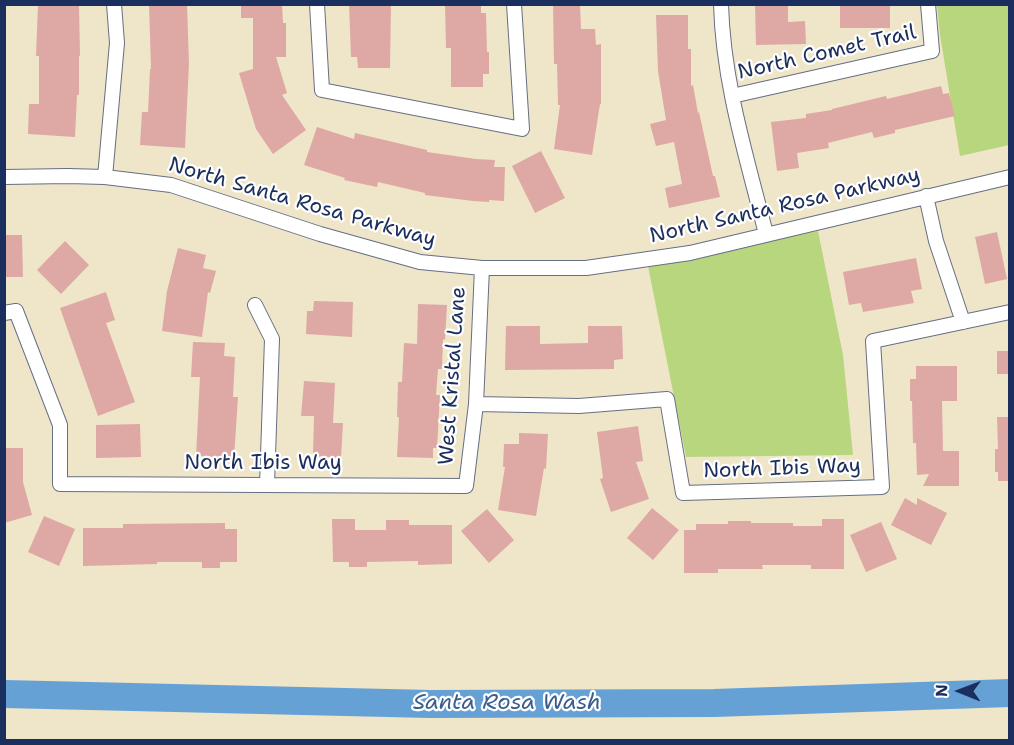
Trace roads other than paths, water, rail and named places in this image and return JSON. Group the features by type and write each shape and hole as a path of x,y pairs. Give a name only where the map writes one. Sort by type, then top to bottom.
{"street":[{"path":"105,177 117,44 114,4"},
{"path":"317,4 322,90 522,129 514,4"},
{"path":"721,4 721,24 732,96 766,234"},
{"name":"North Comet Trail","path":"732,96 932,51 928,4"},
{"name":"North Santa Rosa Parkway","path":"4,177 105,177 171,184 320,234 420,262 482,268 586,268 690,253 1010,177"},
{"path":"926,196 936,241 963,322 1010,312"},
{"name":"West Kristal Lane","path":"466,486 476,404 482,268"},
{"path":"255,305 272,339 267,485"},
{"name":"North Ibis Way","path":"10,312 60,425 60,484 466,486"},
{"name":"North Ibis Way","path":"476,404 579,406 668,399 683,493 882,487 873,341 963,322"}],"waterway":[{"name":"Santa Rosa Wash","path":"4,694 430,704 714,703 1010,693"}]}
